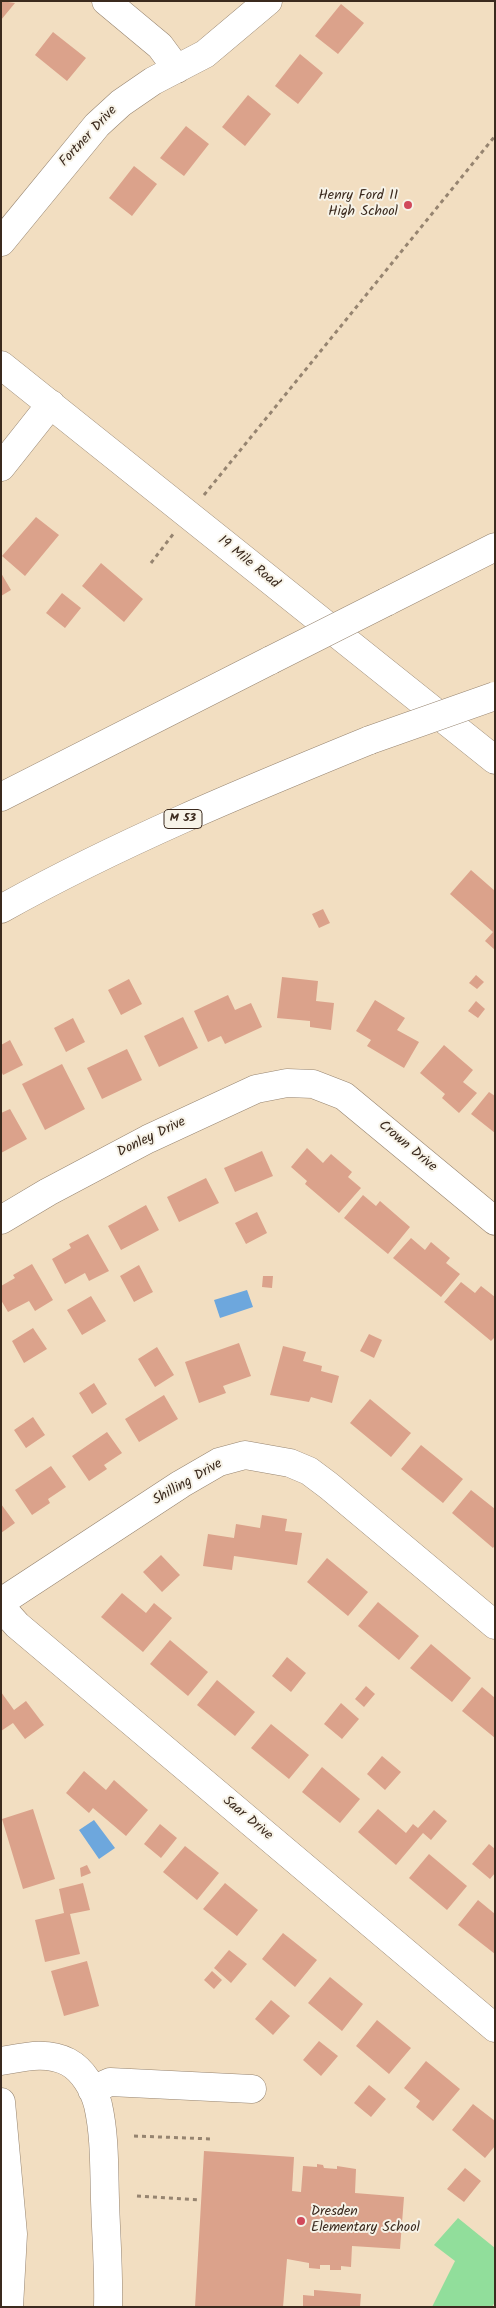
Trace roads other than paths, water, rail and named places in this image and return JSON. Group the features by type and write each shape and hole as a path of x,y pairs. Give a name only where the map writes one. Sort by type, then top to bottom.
{"main road":[{"path":"106,1 160,46 178,69"},
{"name":"Fortner Drive","path":"1,242 97,125 121,103 153,81 205,54 268,1"},
{"name":"19 Mile Road","path":"1,365 495,760"},
{"path":"1,467 51,404"},
{"path":"1,797 495,547"},
{"name":"M 53","path":"1,909 126,845 196,812 370,740 495,696"},
{"name":"Donley Drive","path":"1,1220 48,1192 148,1139 256,1089 287,1083 313,1084"},
{"name":"Crown Drive","path":"313,1084 329,1089 358,1106 495,1221"},
{"name":"Shilling Drive","path":"1,1602 181,1484 219,1462 245,1455 290,1463 309,1471 495,1625"},
{"name":"Saar Drive","path":"1,1607 17,1625 495,2028"},
{"path":"1,2061 31,2056 54,2057 70,2063 84,2076 92,2090 98,2105 103,2137 108,2307"},
{"path":"92,2090 110,2082 252,2089"},
{"path":"1,2102 13,2234 9,2307"}],"water":[{"path":"247,1290 253,1307 220,1318 214,1300"},
{"path":"94,1820 115,1848 99,1859 79,1830"}],"place":[{"name":"Henry Ford II High School","path":"408,205"},
{"name":"Dresden Elementary School","path":"301,2221"}]}
